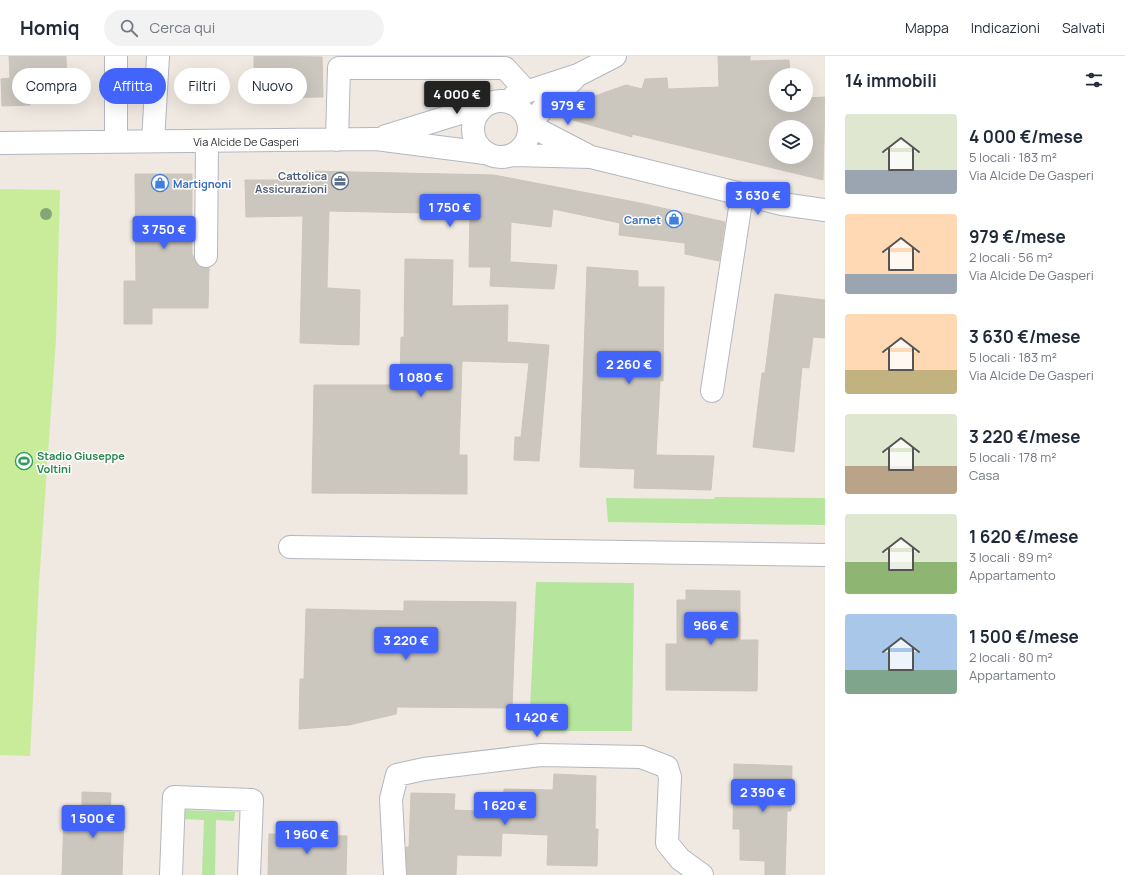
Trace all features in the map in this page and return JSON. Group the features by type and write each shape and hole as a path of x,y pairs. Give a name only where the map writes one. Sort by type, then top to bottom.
{"street":[{"path":"116,56 116,141"},
{"path":"153,141 158,56"},
{"path":"529,125 546,105 578,75 615,56"},
{"path":"337,140 339,62 505,68 527,92"},
{"name":"Via Alcide De Gasperi","path":"376,139 491,104 578,75"},
{"path":"513,155 521,150 529,134 527,117 515,104 491,104 474,121 472,129 478,146 485,153 494,157 513,155 591,157 742,195 782,204 825,210"},
{"path":"529,125 591,157"},
{"name":"Via Alcide De Gasperi","path":"0,142 376,139 485,153"},
{"path":"206,256 207,141"},
{"path":"712,391 742,195"},
{"path":"782,204 825,222"},
{"path":"290,547 825,555"},
{"path":"395,875 391,799 397,775 424,769 541,755 641,757 667,767 670,777 667,843 680,859 700,873"},
{"path":"171,875 174,797 252,800 249,875"},
{"path":"672,875 700,873"}],"green space":[{"name":"Stadio Giuseppe Voltini","path":"0,189 60,190 56,339 39,583 30,756 0,755"},
{"path":"715,497 825,498 825,525 608,522 606,498 714,499"},
{"path":"536,582 634,583 632,731 529,731"},
{"path":"184,810 235,812 234,821 216,820 215,875 202,875 204,820 184,819"}],"building":[{"path":"9,56 66,56 66,68 12,68 12,104 30,105 2,106 1,79 10,78"},
{"path":"254,56 322,57 323,97 307,97 307,68 254,68"},
{"path":"718,56 750,56 750,61 789,60 790,68 769,68 769,112 813,112 813,98 825,97 823,180 632,134 632,137 573,120 578,102 626,85 642,89 645,79 667,78 668,89 719,87"},
{"path":"307,171 494,175 640,203 725,222 719,261 685,254 685,243 619,235 620,223 553,209 551,227 511,222 510,262 557,265 554,289 490,286 491,267 469,267 470,214 329,211 327,288 360,290 359,345 300,343 303,216 246,217 245,180 306,180"},
{"path":"135,174 192,174 192,254 199,267 209,268 208,308 152,308 152,324 124,324 124,281 136,281"},
{"path":"405,259 453,260 452,306 508,305 507,342 549,345 539,461 514,460 515,437 521,437 529,363 462,361 459,455 467,455 467,494 312,493 314,385 400,385 401,337 404,337"},
{"path":"587,267 638,271 638,287 664,287 663,381 660,381 656,455 714,456 711,490 634,488 635,469 580,467"},
{"path":"775,294 825,300 825,338 813,337 809,368 802,367 794,452 753,447 762,373 765,373"},
{"path":"686,590 740,591 740,640 758,640 757,691 666,690 666,644 677,644 677,600 686,600"},
{"path":"404,601 516,602 512,708 397,707 396,714 349,725 299,729 300,679 304,679 306,609 404,611"},
{"path":"734,764 792,766 791,811 787,811 785,875 765,875 765,861 740,860 740,829 733,829"},
{"path":"554,774 596,776 595,829 598,829 597,866 547,865 548,835 502,833 501,856 457,855 456,875 407,875 406,847 409,847 411,793 455,794 454,810 503,812 504,789 553,790"},
{"path":"82,792 111,793 110,817 124,817 122,875 62,875 64,815 82,816"},
{"path":"269,834 347,836 346,875 268,875"}],"place":[{"name":"Cattolica Assicurazioni","path":"340,181"},
{"name":"Martignoni","path":"160,183"},
{"name":"Carnet","path":"674,219"},
{"name":"Stadio Giuseppe Voltini","path":"24,461"}]}
